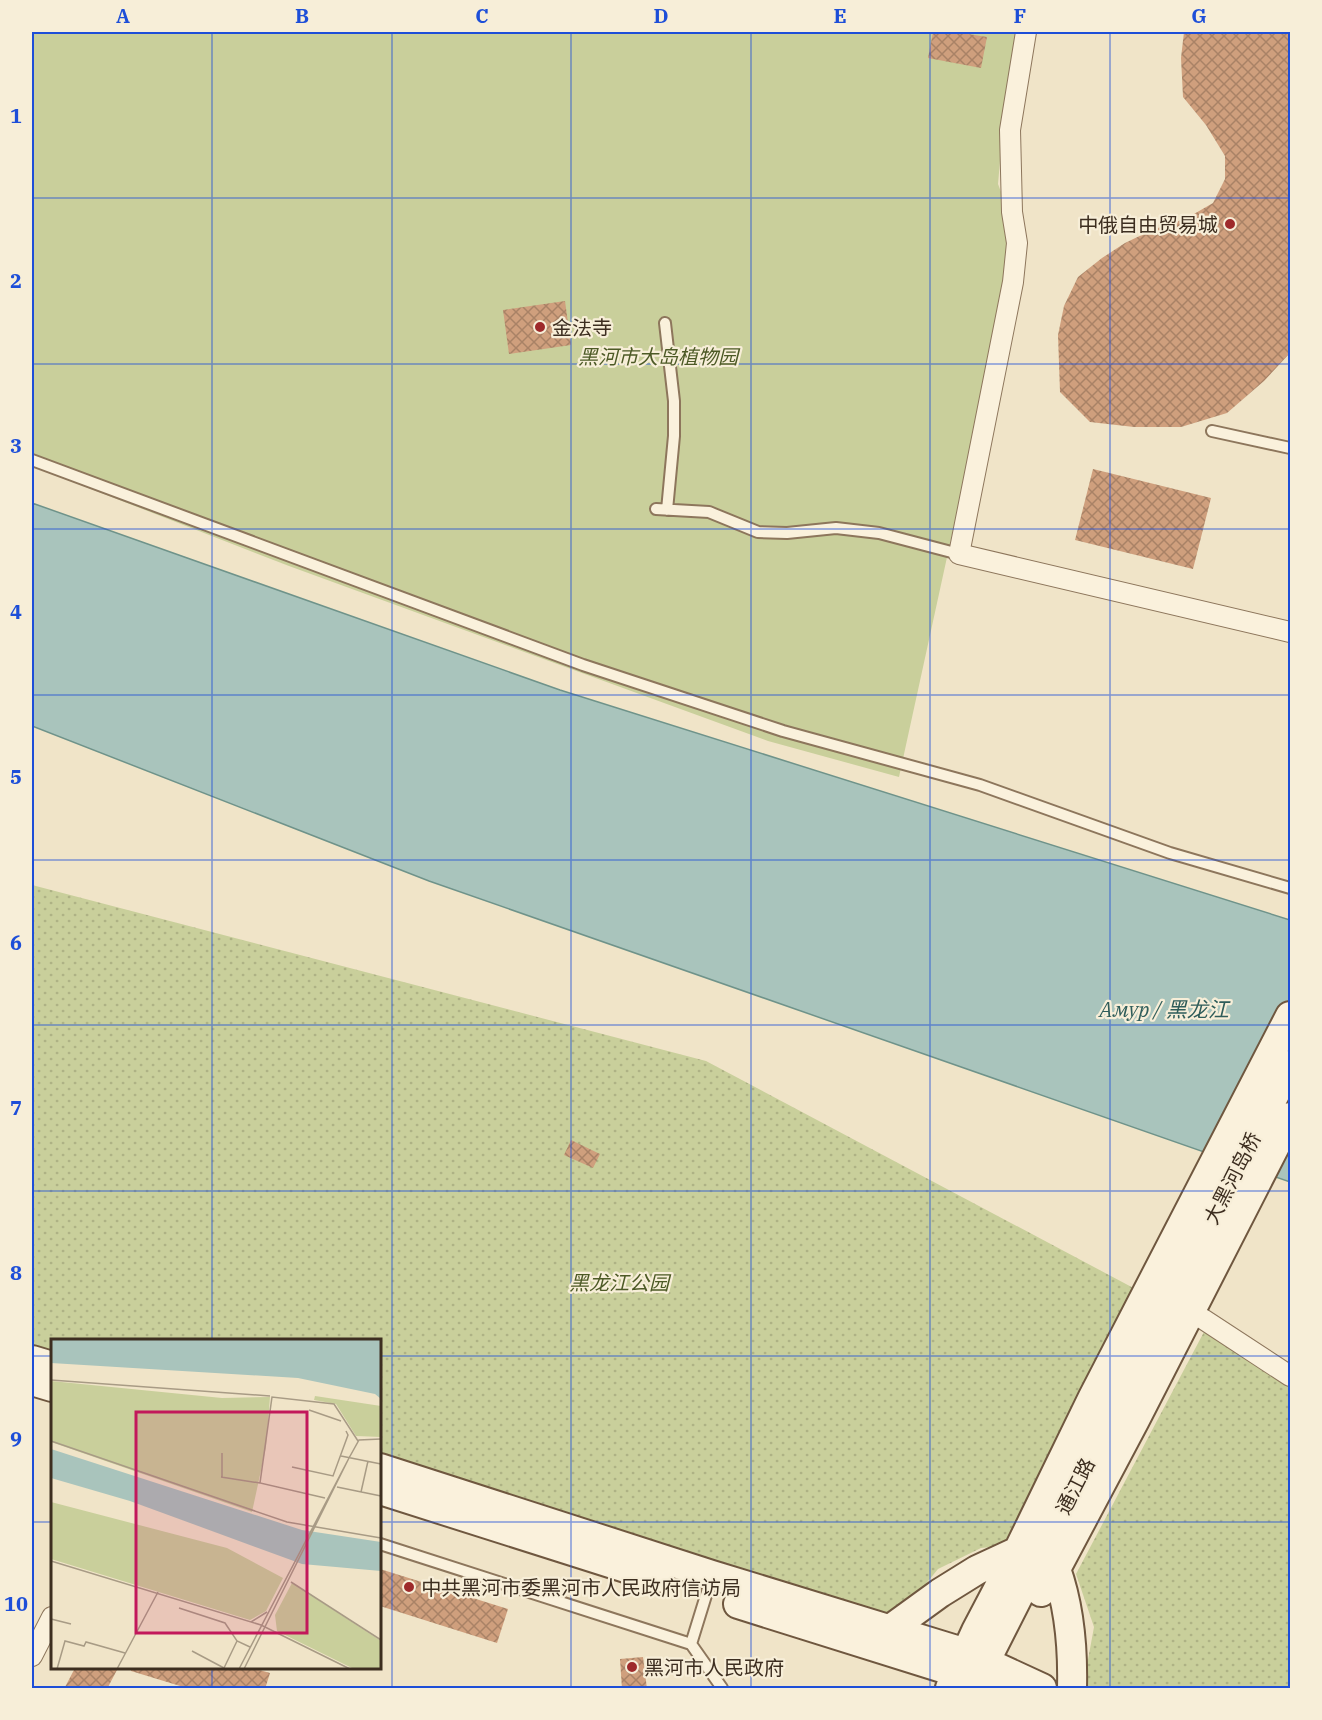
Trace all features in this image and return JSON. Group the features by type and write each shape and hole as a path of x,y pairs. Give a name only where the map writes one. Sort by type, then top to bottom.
{"main road":[{"path":"979,1676 1056,1569 1135,1420 1290,1016"},
{"name":"大黑河岛桥","path":"1181,1298 1290,1065"},
{"path":"979,1676 1018,1551 1094,1397 1181,1298 1290,1117"},
{"name":"通江路","path":"979,1676 1181,1298"},
{"path":"32,1360 51,1366"},
{"path":"32,1381 51,1388"},
{"path":"381,1468 709,1585 979,1676 1042,1689"},
{"path":"381,1490 709,1585 889,1630 979,1676"},
{"path":"889,1630 940,1593 977,1570 1018,1551"},
{"path":"1056,1569 1065,1594 1073,1652 1072,1689"}],"street":[{"path":"1026,32 1010,130 1012,212 1017,243 1013,282 959,554 1290,632"},
{"path":"1181,1298 1290,1376"},
{"path":"32,1656 51,1619"}],"lane":[{"path":"665,323 674,400 674,436 662,510 709,512 758,532 787,533 836,528 879,533 959,554"},
{"path":"1212,431 1290,448"},
{"path":"32,460 584,665 774,728 980,785 1170,853 1290,888"},
{"path":"381,1544 691,1644 722,1689"},
{"path":"691,1644 709,1585"}],"green space":[{"name":"黑河市大岛植物园","path":"32,32 1019,32 998,184 1007,208 1008,278 899,777 768,741 289,566 32,466"},
{"name":"黑龙江公园","path":"32,885 706,1061 1141,1292 1010,1545 981,1548 938,1569 907,1607 880,1615 381,1454 381,1339 51,1339 51,1352 32,1346"},
{"path":"1205,1330 1290,1385 1290,1688 1087,1688 1085,1676 1094,1627 1076,1574"}],"water":[{"name":"Амур / 黑龙江","path":"32,503 560,690 1290,920 1290,1182 429,881 32,726"}],"building":[{"path":"933,32 956,32 987,37 981,68 928,58"},
{"name":"中俄自由贸易城","path":"1184,32 1290,32 1290,353 1264,381 1227,413 1181,427 1134,427 1090,422 1060,392 1058,335 1064,306 1078,277 1125,243 1152,230 1187,218 1213,203 1225,179 1225,156 1206,125 1183,97 1181,58"},
{"path":"565,301 571,345 509,354 503,310"},
{"path":"1093,469 1211,498 1193,569 1075,540"},
{"path":"571,1140 600,1154 593,1168 564,1155"},
{"name":"中共黑河市委黑河市人民政府信访局","path":"381,1569 508,1609 497,1643 381,1606"},
{"name":"黑河市人民政府","path":"643,1657 647,1689 622,1689 620,1659"},
{"path":"74,1669 117,1669 107,1689 64,1689"},
{"path":"131,1669 256,1669 270,1673 265,1689 190,1689 131,1671"}],"place":[{"name":"中俄自由贸易城","path":"1230,224"},
{"name":"金法寺","path":"540,327"},
{"name":"中共黑河市委黑河市人民政府信访局","path":"409,1587"},
{"name":"黑河市人民政府","path":"632,1667"}]}
